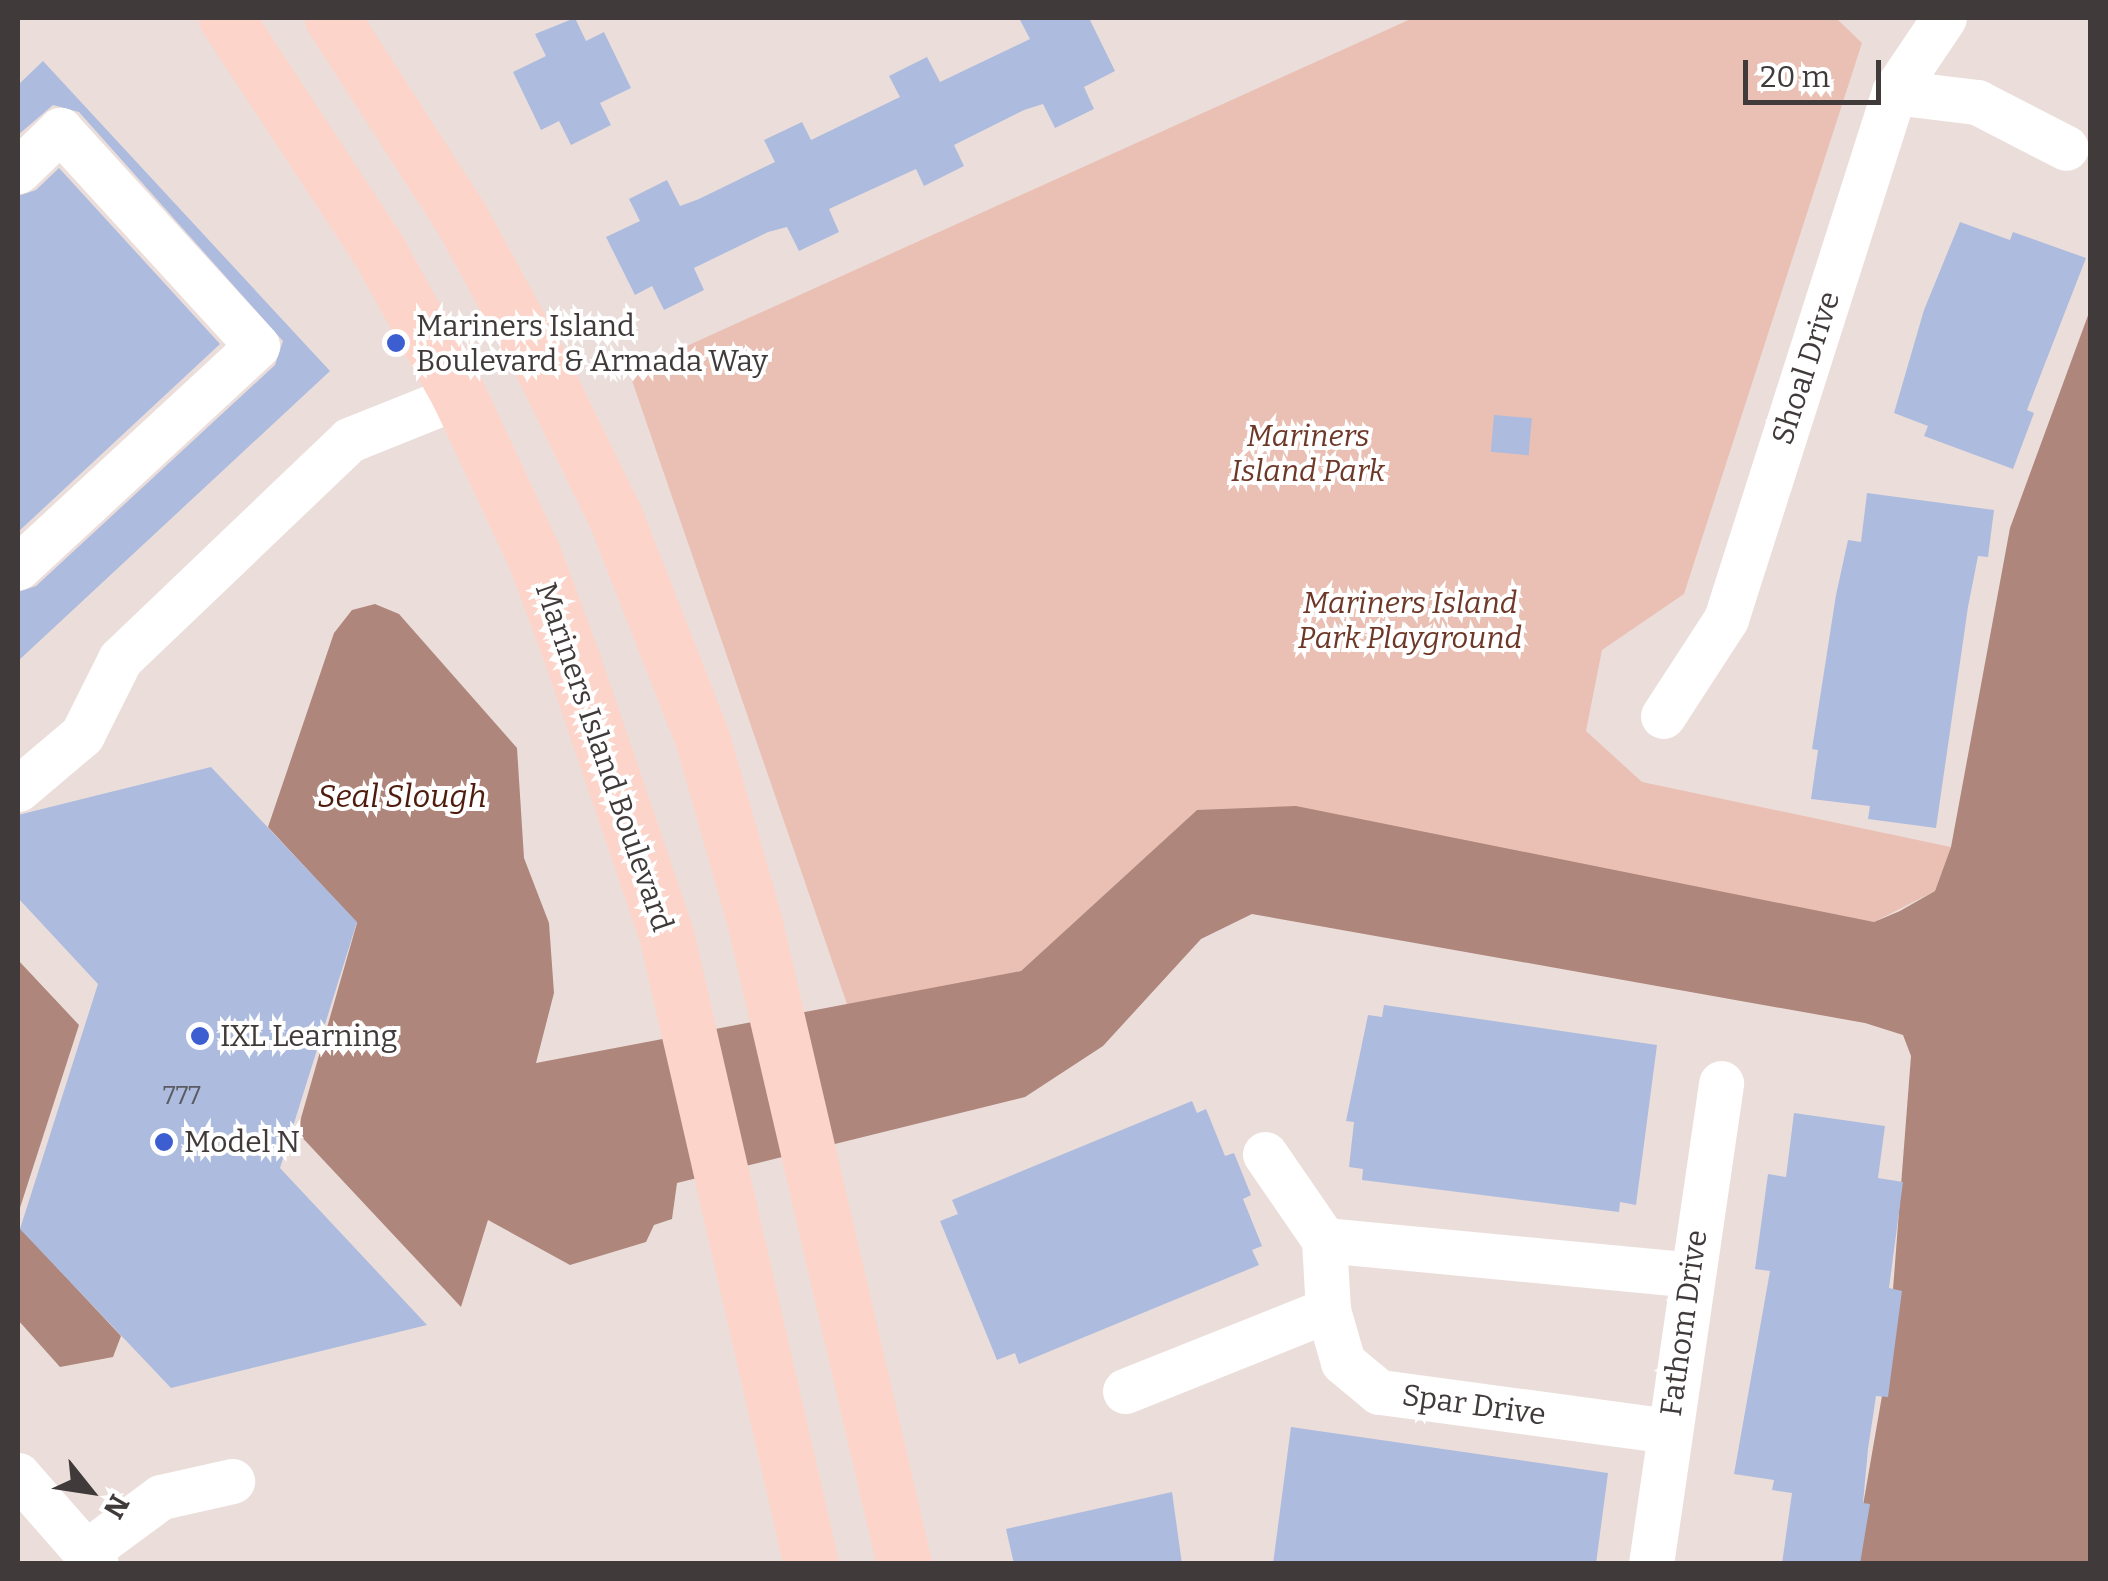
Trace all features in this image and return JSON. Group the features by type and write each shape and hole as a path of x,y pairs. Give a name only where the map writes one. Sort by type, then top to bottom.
{"main road":[{"name":"Mariners Island Boulevard","path":"226,18 369,234 459,396 534,556 614,772 666,934 812,1564"},
{"path":"332,18 462,220 540,360 615,516 703,742 754,924 904,1564"}],"street":[{"name":"Shoal Drive","path":"1664,716 1726,619 1894,92 1944,18"},
{"path":"1894,92 1978,102 2066,148"},
{"path":"18,171 60,130 257,346 18,568"},
{"path":"18,789 82,735 120,659 349,440 459,396"},
{"name":"Fathom Drive","path":"1651,1564 1721,1084"},
{"path":"1266,1154 1324,1240 1691,1275"},
{"name":"Spar Drive","path":"1324,1240 1328,1310 1344,1362 1379,1392 1669,1431"},
{"path":"1125,1391 1328,1310"},
{"path":"18,1476 91,1558 161,1497 232,1481"}],"green space":[{"name":"Mariners Island Park","path":"1413,18 1836,18 1862,43 1684,594 1602,650 1586,731 1642,782 1951,847 1935,891 1874,922 1197,810 1021,971 848,1007 629,372"}],"water":[{"name":"Seal Slough","path":"2090,310 2090,1563 1853,1563 1887,1367 1911,1056 1903,1035 1865,1023 1252,914 1201,939 1103,1046 1025,1097 677,1183 672,1219 654,1225 646,1242 570,1265 488,1220 461,1307 297,1132 357,923 268,827 334,633 352,610 375,604 399,614 517,748 524,858 549,923 554,993 536,1063 1021,971 1197,810 1296,806 1874,922 1900,911 1935,891 1951,847 2010,528"},
{"path":"18,960 79,1025 18,1214"},
{"path":"18,1214 20,1228 121,1336 113,1357 60,1367 18,1320"}],"building":[{"path":"575,18 586,41 604,32 631,88 600,103 611,125 571,145 559,121 541,130 513,72 546,56 535,34"},
{"path":"1019,18 1089,18 1115,71 1084,87 1094,109 1055,128 1043,104 1024,110 954,145 964,166 924,186 916,169 829,209 839,232 799,251 787,227 768,232 694,268 704,290 664,310 652,286 635,295 606,237 640,221 629,199 667,180 680,206 699,199 775,162 764,140 802,122 811,140 900,97 889,76 927,57 940,82 1030,39"},
{"path":"43,61 330,371 18,661 18,592 36,586 275,365 283,341 79,112 53,105 18,135 18,85"},
{"path":"59,168 220,344 18,532 18,196 36,190"},
{"path":"1960,222 2010,240 2013,232 2086,258 2027,410 2034,413 2013,469 1924,436 1928,426 1894,413 1924,310"},
{"path":"1494,415 1532,418 1529,455 1491,452"},
{"path":"1867,493 1994,510 1988,557 1978,556 1968,607 1936,828 1868,819 1870,806 1811,799 1818,750 1812,749 1836,595 1848,540 1861,542"},
{"path":"211,767 357,922 280,1168 427,1325 171,1388 20,1229 98,984 18,898 18,815"},
{"path":"1384,1005 1657,1045 1636,1205 1620,1202 1619,1212 1362,1180 1363,1169 1349,1167 1354,1122 1346,1121 1368,1015 1382,1017"},
{"path":"1192,1101 1197,1113 1206,1109 1225,1156 1234,1153 1251,1195 1243,1199 1262,1246 1252,1250 1259,1265 1019,1364 1015,1353 997,1360 940,1221 958,1214 952,1200"},
{"path":"1794,1113 1885,1126 1878,1178 1903,1182 1889,1288 1902,1291 1888,1397 1876,1396 1863,1503 1870,1504 1860,1564 1782,1564 1792,1493 1772,1490 1774,1480 1734,1474 1770,1271 1755,1269 1768,1174 1786,1177"},
{"path":"1291,1427 1608,1473 1596,1564 1273,1564"},
{"path":"1172,1492 1182,1564 1014,1564 1006,1529"}],"place":[{"name":"Mariners Island Boulevard & Armada Way","path":"396,343"},
{"name":"IXL Learning","path":"200,1036"},
{"name":"Model N","path":"164,1142"}],"park label":[{"name":"Mariners Island Park Playground","path":"1410,620"}]}
